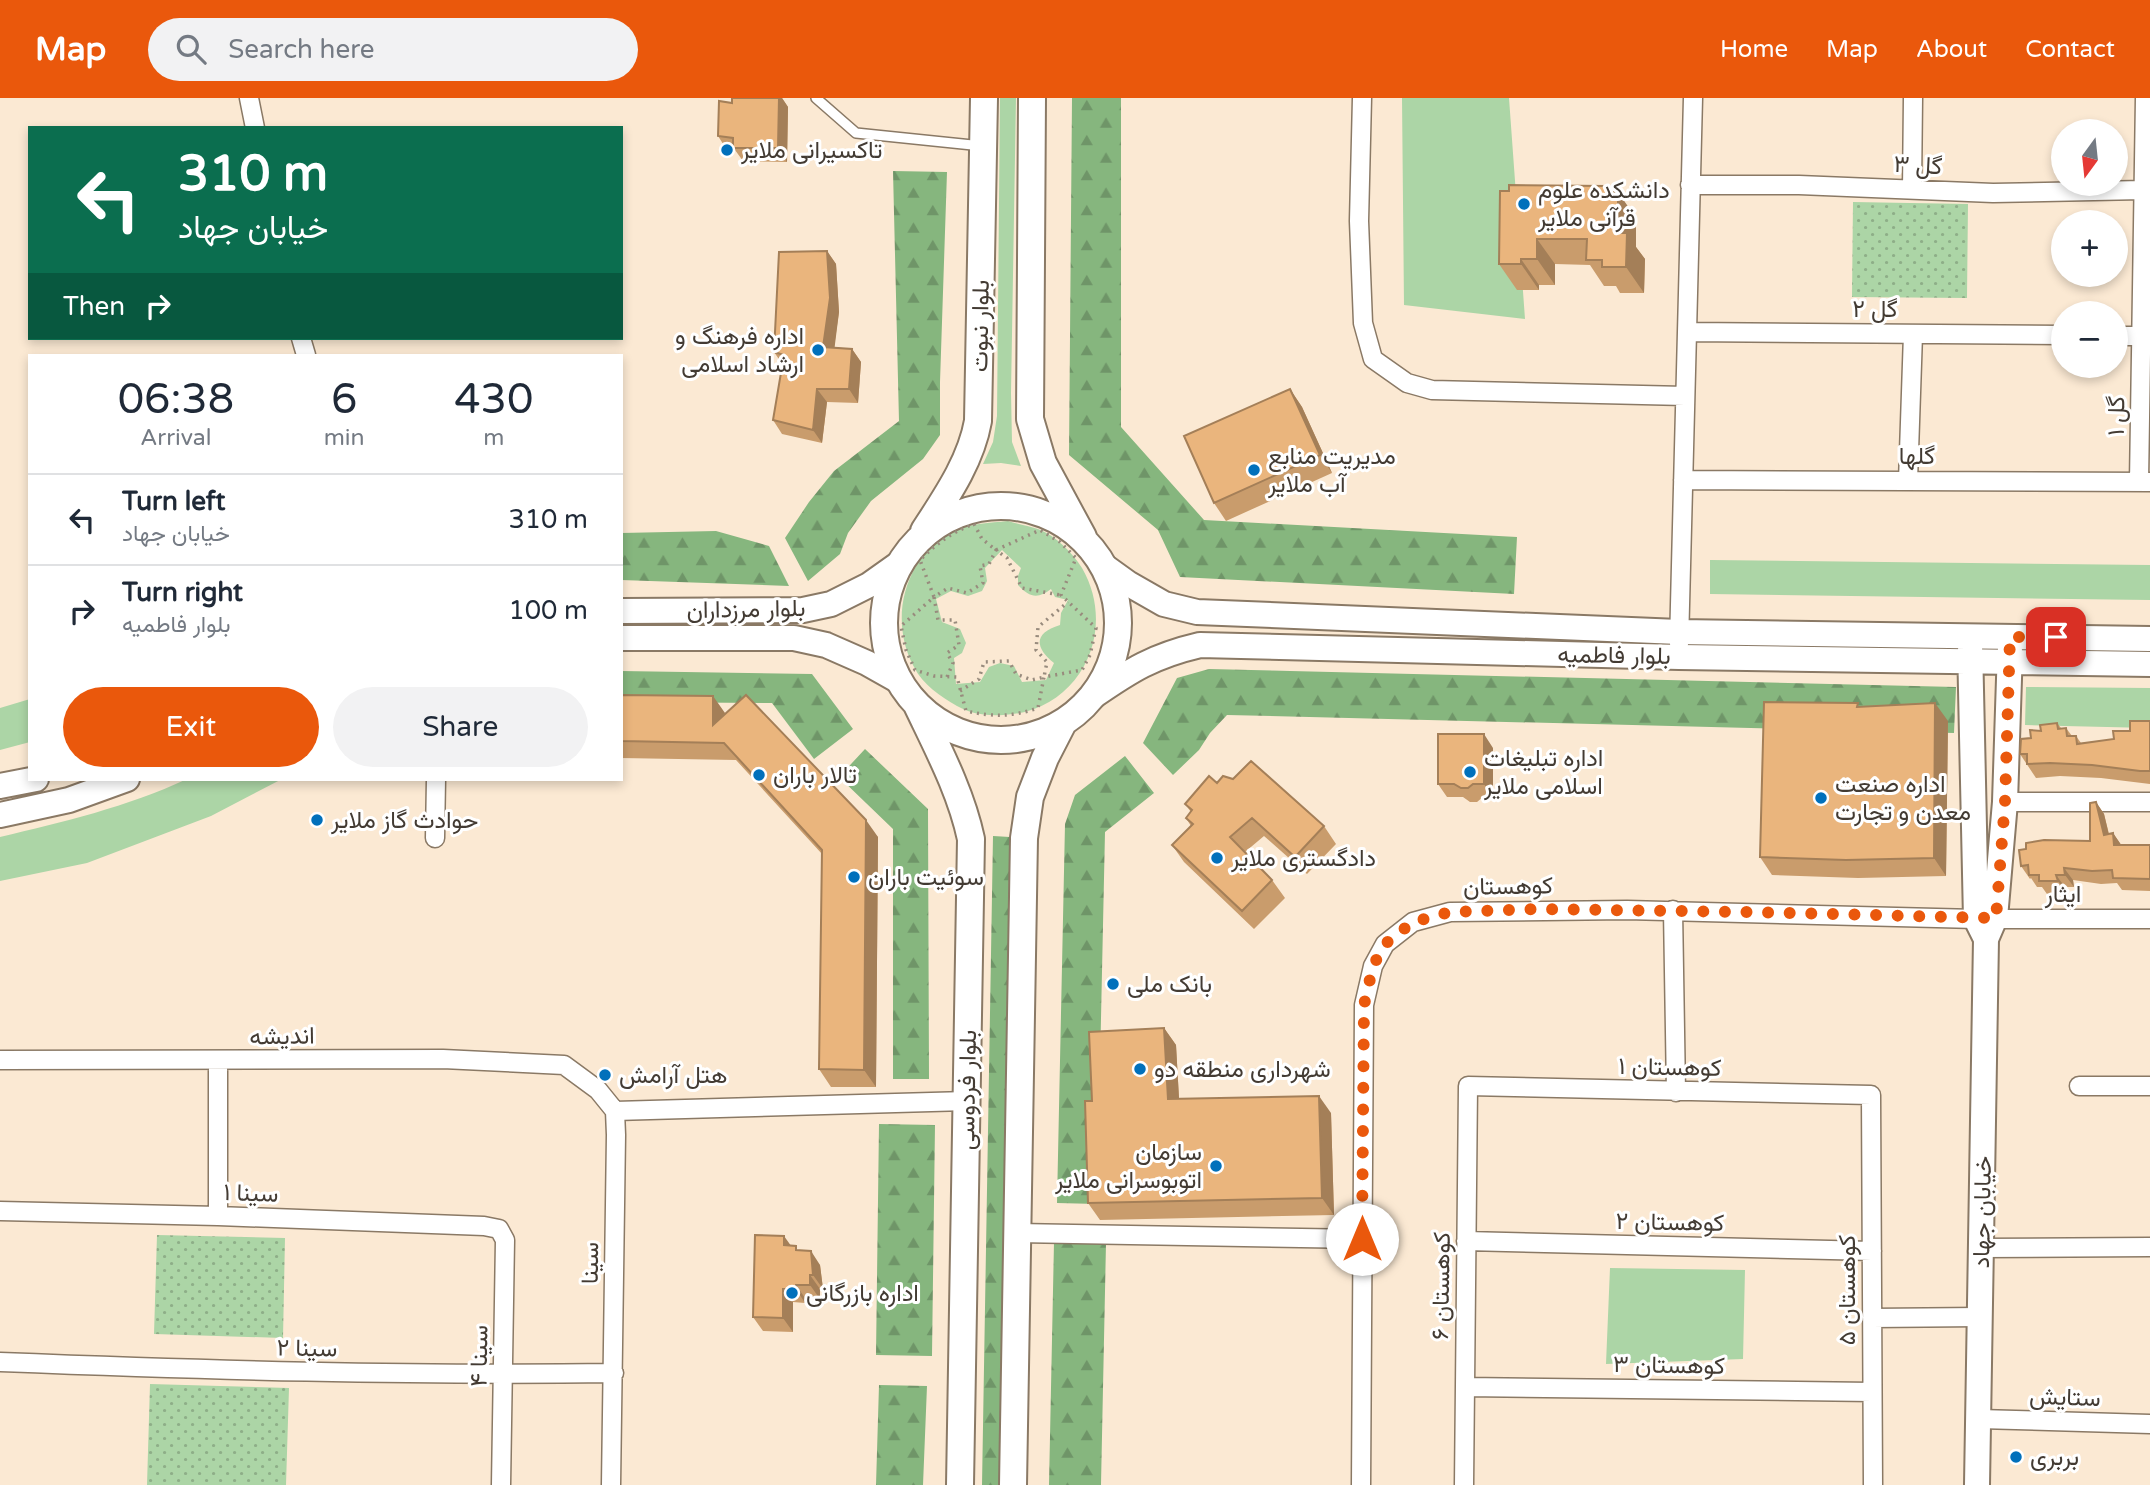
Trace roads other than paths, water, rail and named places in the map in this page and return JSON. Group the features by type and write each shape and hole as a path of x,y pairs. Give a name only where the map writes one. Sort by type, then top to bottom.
{"main road":[{"name":"بلوار نبوت","path":"919,539 963,465 978,421 984,98"},
{"name":"بلوار نبوت","path":"1032,98 1030,419 1043,463 1085,541"},
{"path":"989,506 1016,507 1041,513 1065,525 1085,541 1104,566 1114,592 1119,619 1112,660 1107,674 1092,697 1063,723 1034,736 1003,740 971,736 942,724 917,705 899,681 887,652 884,622 888,592 900,563 919,539 940,523 963,512 989,506"},
{"name":"بلوار مرزداران","path":"623,611 803,610 831,604 869,584 900,563"},
{"name":"بلوار فاطمیه","path":"1104,566 1164,604 1197,612 1679,645 1970,661 2150,664"},
{"name":"بلوار فاطمیه","path":"1092,697 1141,664 1171,652 1200,645 1679,645 1970,636 2150,639"},
{"name":"خیابان جهاد","path":"1970,636 1986,925 1977,1485"},
{"name":"خیابان جهاد","path":"1986,925 2005,802 2010,637"},
{"name":"بلوار مرزداران","path":"623,638 794,638 826,645 899,681"},
{"name":"بلوار فردوسی","path":"917,705 956,788 967,817 971,839 960,1485"},
{"path":"1013,1485 1024,838 1030,797 1045,758 1063,723"},
{"path":"0,786 28,781"},
{"path":"0,815 69,800 121,781"}],"street":[{"path":"248,98 255,126"},
{"path":"1362,98 1359,221 1363,323 1373,359 1407,383 1432,390 1685,396"},
{"path":"1679,645 1693,98"},
{"path":"1912,188 1913,98"},
{"name":"گل ۱","path":"2145,98 2141,336 2145,482"},
{"name":"گل ۳","path":"1690,185 1799,185 1993,193 2144,190"},
{"name":"گل ۲","path":"1687,332 2051,335"},
{"path":"1908,481 1913,334"},
{"path":"2128,336 2141,336"},
{"name":"گلها","path":"1683,480 2145,482"},
{"path":"435,838 436,781"},
{"path":"2005,802 2150,802"},
{"name":"کوهستان","path":"1361,1485 1364,1005 1373,966 1385,944 1413,922 1450,912 1536,909 1673,910 1986,925"},
{"path":"1673,910 1676,1091"},
{"name":"ایثار","path":"1986,925 2150,919"},
{"name":"اندیشه","path":"0,1060 443,1059 564,1065 598,1090 615,1111"},
{"path":"218,1061 218,1216"},
{"name":"کوهستان ۱","path":"1468,1086 1871,1094"},
{"name":"کوهستان ۶","path":"1464,1485 1468,1086"},
{"path":"2079,1086 2150,1086"},
{"name":"کوهستان ۵","path":"1871,1094 1872,1485"},
{"path":"615,1111 967,1101"},
{"name":"سینا","path":"611,1485 615,1111"},
{"name":"سینا ۱","path":"0,1212 218,1216 484,1226 499,1229"},
{"name":"سینا ۴","path":"499,1229 505,1240 501,1485"},
{"path":"1017,1233 1362,1239"},
{"name":"کوهستان ۲","path":"1466,1241 1872,1251"},
{"path":"1982,1248 2150,1247"},
{"path":"1872,1318 1980,1317"},
{"name":"سینا ۲","path":"0,1362 279,1372 503,1375 614,1373"},
{"name":"کوهستان ۳","path":"1465,1387 1872,1392"},
{"name":"ستایش","path":"1979,1419 2150,1424"}],"lane":[{"path":"816,98 856,133 983,146"}],"place":[{"name":"تاکسیرانی ملایر","path":"727,150"},
{"name":"دانشکده علوم قرآنی ملایر","path":"1524,204"},
{"name":"اداره فرهنگ و ارشاد اسلامی","path":"818,350"},
{"name":"مدیریت منابع آب ملایر","path":"1254,470"},
{"name":"اداره تبلیغات اسلامی ملایر","path":"1470,772"},
{"name":"تالار باران","path":"759,775"},
{"name":"اداره صنعت معدن و تجارت","path":"1821,798"},
{"name":"حوادث گاز ملایر","path":"317,820"},
{"name":"دادگستری ملایر","path":"1217,858"},
{"name":"سوئیت باران","path":"854,877"},
{"name":"بانک ملی","path":"1113,984"},
{"name":"شهرداری منطقه دو","path":"1140,1069"},
{"name":"هتل آرامش","path":"605,1075"},
{"name":"سازمان اتوبوسرانی ملایر","path":"1216,1166"},
{"name":"اداره بازرگانی","path":"792,1293"},
{"name":"بربری","path":"2016,1457"}]}
